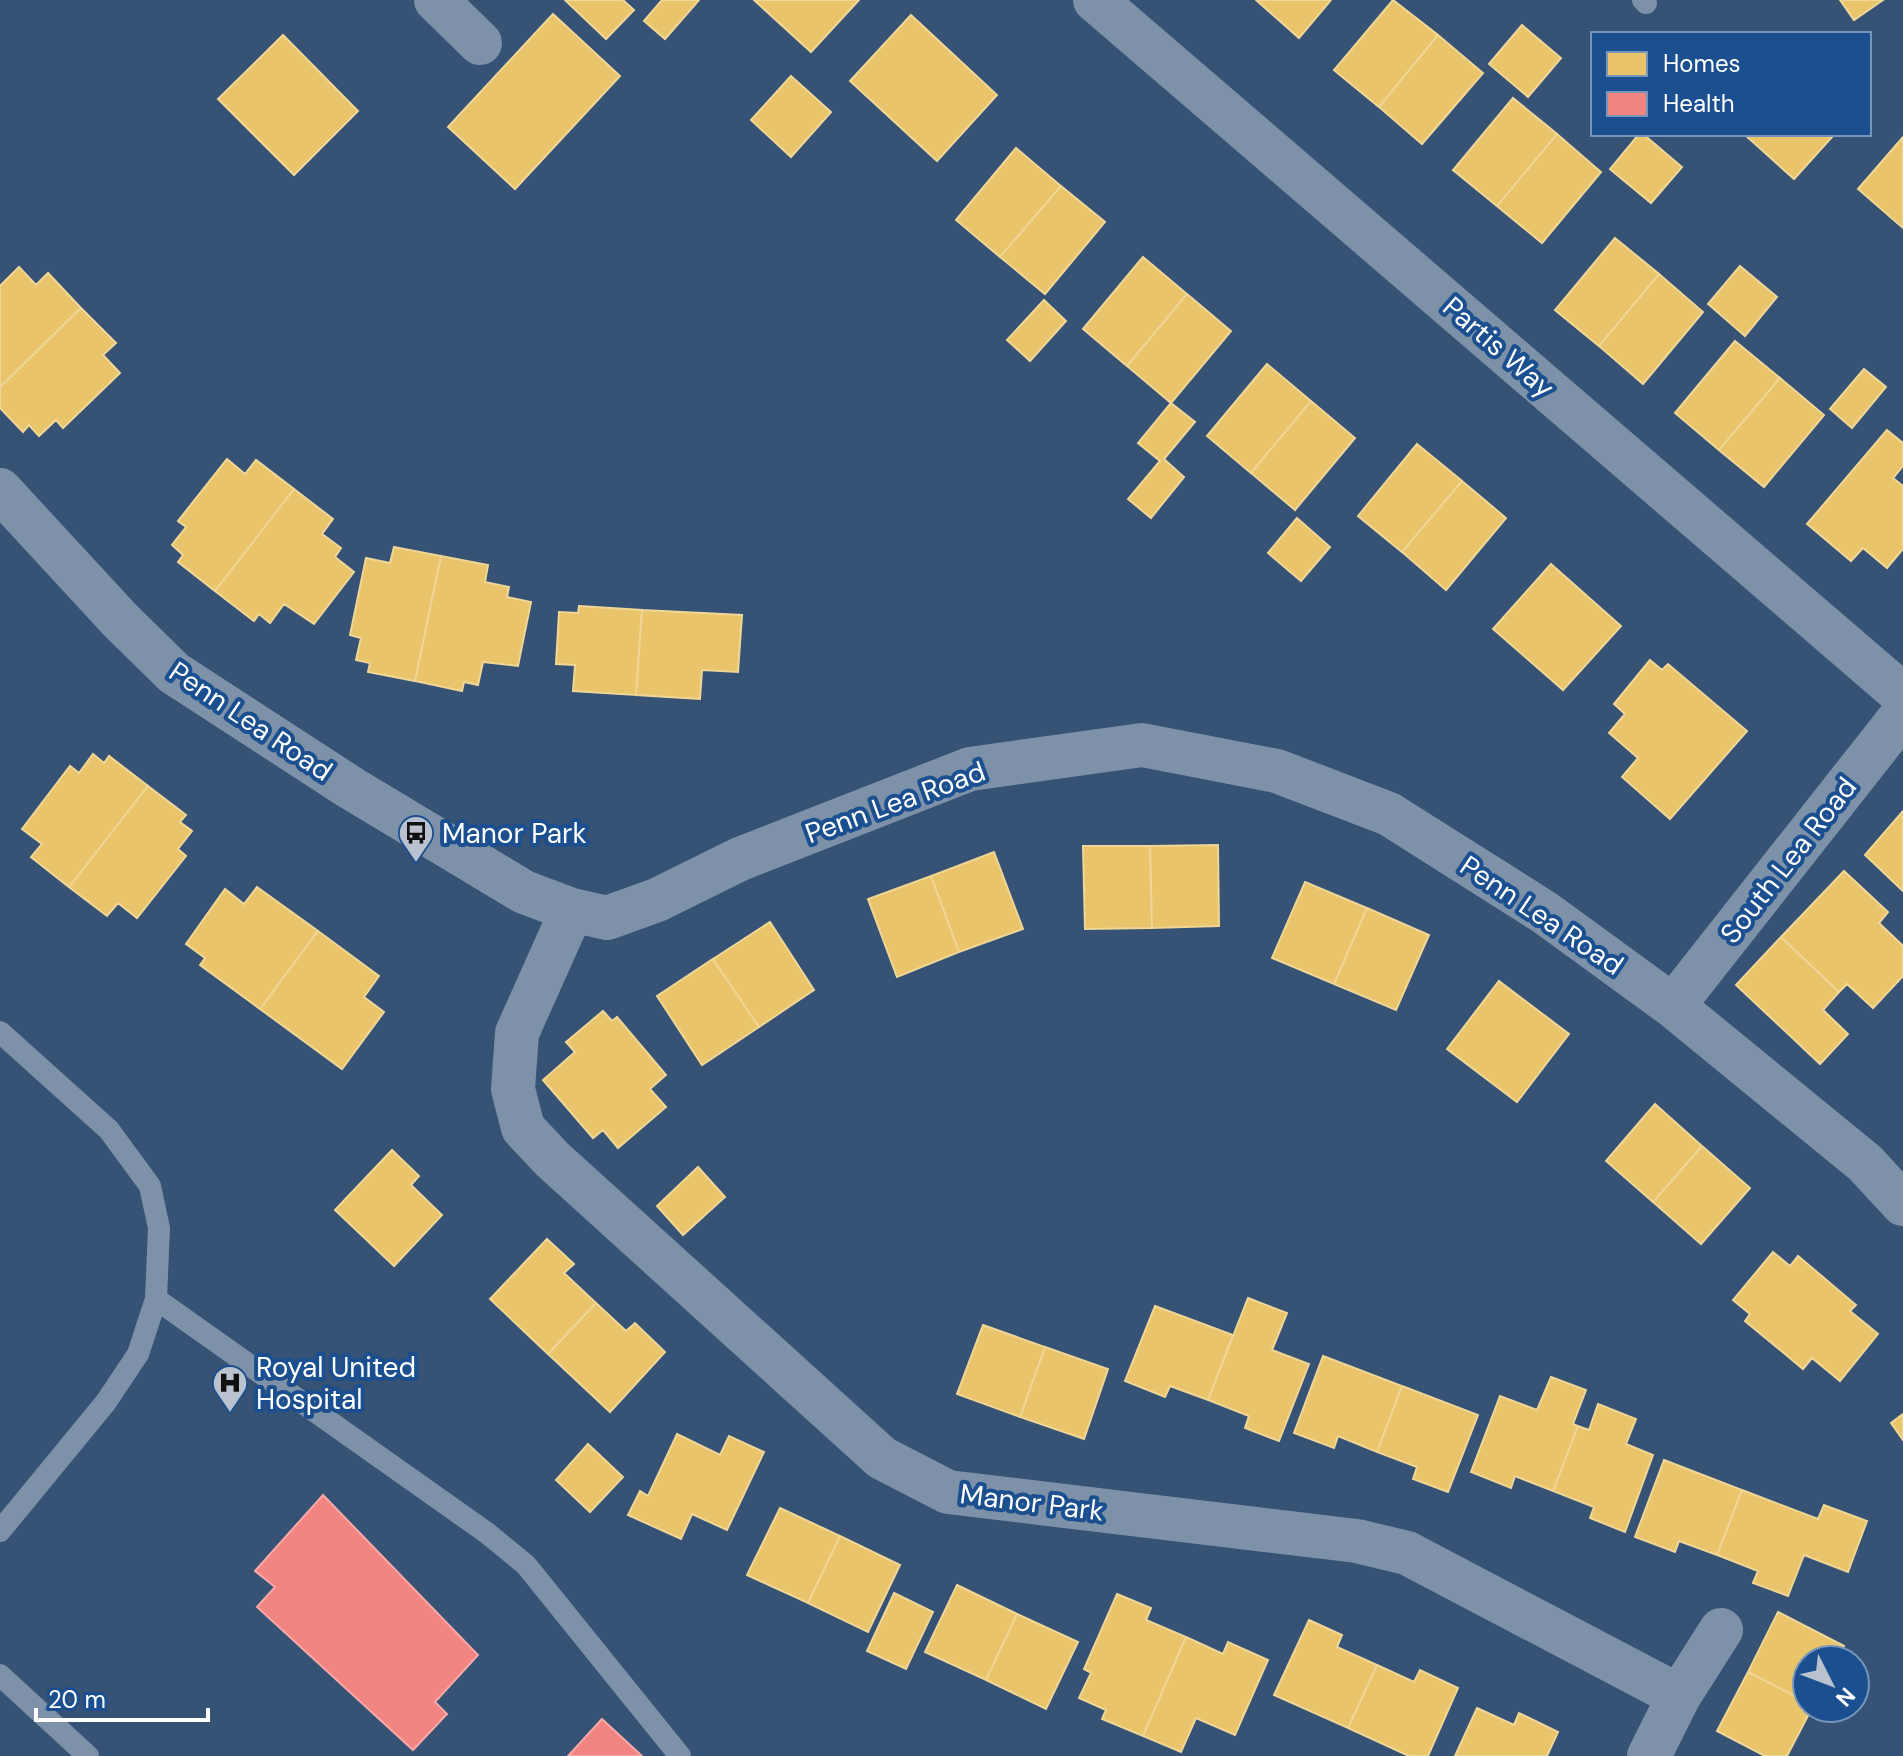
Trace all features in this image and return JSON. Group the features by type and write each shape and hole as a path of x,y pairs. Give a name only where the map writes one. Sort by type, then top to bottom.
{"street":[{"path":"436,0 480,43"},
{"name":"Partis Way","path":"1095,0 1903,695"},
{"name":"Penn Lea Road","path":"0,490 120,620 174,673 351,788 524,892 572,910 607,918 657,900 740,859 970,769 1142,745 1277,771 1389,814 1544,912 1673,1006 1865,1163 1903,1204"},
{"name":"South Lea Road","path":"1673,1006 1903,714"},
{"name":"Manor Park","path":"572,910 517,1033 513,1089 523,1128 587,1191 882,1458 948,1492 1357,1541 1407,1553 1679,1696"},
{"path":"1649,1756 1679,1696 1721,1630"}],"lane":[{"path":"0,1032 109,1130 150,1186 159,1228 156,1299 138,1354 106,1402 0,1531"},
{"path":"156,1299 487,1533 526,1565 680,1756"},
{"path":"0,1675 88,1756"}],"building: Homes":[{"path":"565,0 623,0 634,10 606,39"},
{"path":"662,0 699,0 665,39 644,21"},
{"path":"754,0 859,0 811,52"},
{"path":"1256,0 1331,0 1299,38"},
{"path":"1393,0 1438,35 1379,107 1334,70"},
{"path":"1840,0 1883,0 1854,20"},
{"path":"553,14 620,76 515,189 448,127"},
{"path":"911,15 997,95 937,161 850,81"},
{"path":"1522,25 1561,58 1528,97 1489,64"},
{"path":"283,35 358,111 294,175 218,99"},
{"path":"1438,35 1483,73 1422,144 1379,107"},
{"path":"791,76 831,112 791,157 751,120"},
{"path":"1513,98 1557,134 1497,206 1453,170"},
{"path":"1557,134 1601,172 1542,243 1497,206"},
{"path":"1637,136 1645,136 1682,167 1651,203 1610,169"},
{"path":"1746,136 1831,136 1794,179"},
{"path":"1903,137 1903,228 1858,189"},
{"path":"1016,148 1061,186 1000,257 956,220"},
{"path":"1061,186 1105,222 1045,294 1000,257"},
{"path":"1615,238 1659,274 1599,346 1555,310"},
{"path":"1143,257 1187,294 1127,366 1083,329"},
{"path":"1740,266 1777,297 1745,336 1708,304"},
{"path":"19,267 36,285 48,273 81,308 0,387 0,286"},
{"path":"1659,274 1703,312 1643,384 1599,346"},
{"path":"1187,294 1231,331 1171,403 1127,366"},
{"path":"1044,300 1066,321 1030,361 1007,340"},
{"path":"81,308 116,343 103,355 120,373 63,428 56,420 39,436 29,425 23,432 0,408 0,387"},
{"path":"1735,341 1780,378 1719,450 1675,413"},
{"path":"1267,364 1311,401 1251,473 1207,436"},
{"path":"1864,369 1886,387 1852,428 1830,409"},
{"path":"1780,378 1824,415 1764,487 1719,450"},
{"path":"1311,401 1355,438 1295,510 1251,473"},
{"path":"1171,403 1195,422 1164,459 1184,477 1151,518 1128,499 1160,461 1138,443"},
{"path":"1887,430 1903,443 1903,466 1893,478 1903,486 1903,549 1887,568 1863,548 1851,561 1807,524"},
{"path":"1417,444 1462,481 1402,552 1358,516"},
{"path":"227,459 245,474 256,460 294,489 215,591 178,562 183,555 172,545 186,527 178,521"},
{"path":"1462,481 1506,518 1446,590 1402,552"},
{"path":"294,489 333,519 322,534 341,548 335,557 354,572 314,624 284,604 270,623 259,614 254,621 215,591"},
{"path":"1297,518 1330,547 1301,581 1268,553"},
{"path":"394,547 441,556 415,681 368,672 370,663 356,660 361,638 350,635 366,558 390,563"},
{"path":"441,556 488,565 485,582 509,587 507,597 531,602 518,666 483,662 478,685 464,682 462,691 415,681"},
{"path":"1551,564 1621,626 1563,690 1493,629"},
{"path":"579,606 642,610 636,695 573,691 575,665 556,664 559,612 578,613"},
{"path":"642,610 742,615 738,672 702,670 700,699 636,695"},
{"path":"1650,660 1662,670 1668,664 1747,731 1670,819 1622,777 1638,758 1609,733 1625,714 1614,704"},
{"path":"93,754 104,763 109,756 148,786 69,887 31,857 42,844 22,829 70,766 79,773"},
{"path":"148,786 186,815 180,822 192,831 178,849 186,856 137,918 118,903 107,916 69,887"},
{"path":"1903,811 1903,891 1865,855"},
{"path":"1218,845 1219,926 1152,928 1150,846"},
{"path":"1083,846 1150,846 1152,928 1085,929"},
{"path":"994,852 1023,929 959,952 931,876"},
{"path":"1844,871 1888,912 1879,923 1903,946 1903,976 1873,1008 1847,984 1839,992 1781,937"},
{"path":"931,876 959,952 897,977 868,899"},
{"path":"1305,882 1367,908 1334,984 1272,958"},
{"path":"257,887 318,931 260,1009 200,965 205,958 186,944 225,889 244,904"},
{"path":"1367,908 1429,935 1396,1010 1334,984"},
{"path":"770,922 814,990 759,1027 713,959"},
{"path":"318,931 379,976 364,997 384,1012 342,1069 260,1009"},
{"path":"1781,937 1839,992 1823,1010 1848,1034 1820,1064 1736,985"},
{"path":"713,959 759,1027 702,1065 657,996"},
{"path":"1499,981 1569,1034 1517,1102 1447,1049"},
{"path":"603,1011 612,1021 617,1017 666,1075 650,1089 666,1107 618,1148 603,1130 593,1138 543,1080 575,1052 566,1042"},
{"path":"1655,1104 1702,1146 1653,1202 1606,1161"},
{"path":"1702,1146 1750,1188 1701,1244 1653,1202"},
{"path":"392,1150 419,1176 411,1185 442,1215 394,1266 335,1210"},
{"path":"698,1167 725,1197 683,1235 657,1206"},
{"path":"547,1239 574,1264 564,1273 596,1303 548,1354 490,1299"},
{"path":"1773,1252 1790,1266 1798,1256 1856,1305 1850,1311 1878,1334 1840,1381 1812,1358 1803,1369 1745,1321 1750,1314 1733,1300"},
{"path":"1248,1298 1287,1313 1272,1350 1309,1364 1279,1441 1245,1428 1249,1416 1208,1400"},
{"path":"596,1303 626,1331 635,1323 665,1352 610,1412 548,1354"},
{"path":"1155,1306 1233,1335 1208,1400 1170,1386 1165,1397 1125,1381"},
{"path":"983,1325 1045,1347 1020,1417 957,1394"},
{"path":"1045,1347 1108,1369 1084,1439 1020,1417"},
{"path":"1323,1356 1402,1386 1377,1452 1338,1436 1334,1448 1294,1433"},
{"path":"1551,1377 1586,1390 1573,1424 1578,1426 1553,1491 1515,1476 1511,1488 1471,1472 1500,1396 1537,1410"},
{"path":"1402,1386 1478,1415 1448,1492 1413,1479 1417,1467 1377,1452"},
{"path":"1598,1404 1636,1419 1626,1444 1653,1455 1625,1532 1590,1518 1594,1507 1553,1491 1578,1426 1589,1430"},
{"path":"1903,1414 1903,1440 1891,1423"},
{"path":"677,1434 720,1455 729,1436 764,1452 727,1530 692,1514 681,1539 628,1515 640,1491 648,1496"},
{"path":"588,1444 623,1477 590,1512 556,1480"},
{"path":"1664,1460 1742,1490 1717,1555 1679,1541 1675,1552 1635,1537"},
{"path":"1742,1490 1818,1519 1824,1505 1867,1521 1848,1572 1804,1555 1788,1596 1753,1583 1758,1571 1717,1555"},
{"path":"780,1508 840,1536 808,1603 747,1575"},
{"path":"840,1536 900,1565 868,1632 808,1603"},
{"path":"957,1585 1017,1614 986,1680 925,1652"},
{"path":"894,1593 933,1612 906,1669 867,1651"},
{"path":"1117,1594 1151,1608 1146,1620 1186,1637 1143,1736 1102,1719 1106,1710 1079,1698 1091,1673 1084,1669"},
{"path":"1778,1612 1840,1644 1791,1644 1791,1694 1748,1672"},
{"path":"1017,1614 1078,1642 1046,1709 986,1680"},
{"path":"1309,1620 1342,1635 1337,1647 1377,1665 1348,1728 1274,1695"},
{"path":"1186,1637 1223,1654 1228,1642 1268,1660 1235,1735 1196,1718 1181,1752 1143,1736"},
{"path":"1377,1665 1414,1682 1420,1670 1458,1688 1428,1756 1409,1756 1348,1728"},
{"path":"1748,1672 1791,1694 1791,1724 1804,1724 1787,1756 1765,1756 1717,1731"},
{"path":"1477,1708 1514,1725 1519,1713 1558,1732 1547,1756 1455,1756"}],"building: Health":[{"path":"323,1495 478,1655 435,1702 447,1714 413,1750 257,1607 275,1587 255,1571"},
{"path":"602,1719 642,1756 568,1756"}],"place":[{"name":"Manor Park","path":"416,864"},
{"name":"Royal United Hospital","path":"230,1414"}]}
